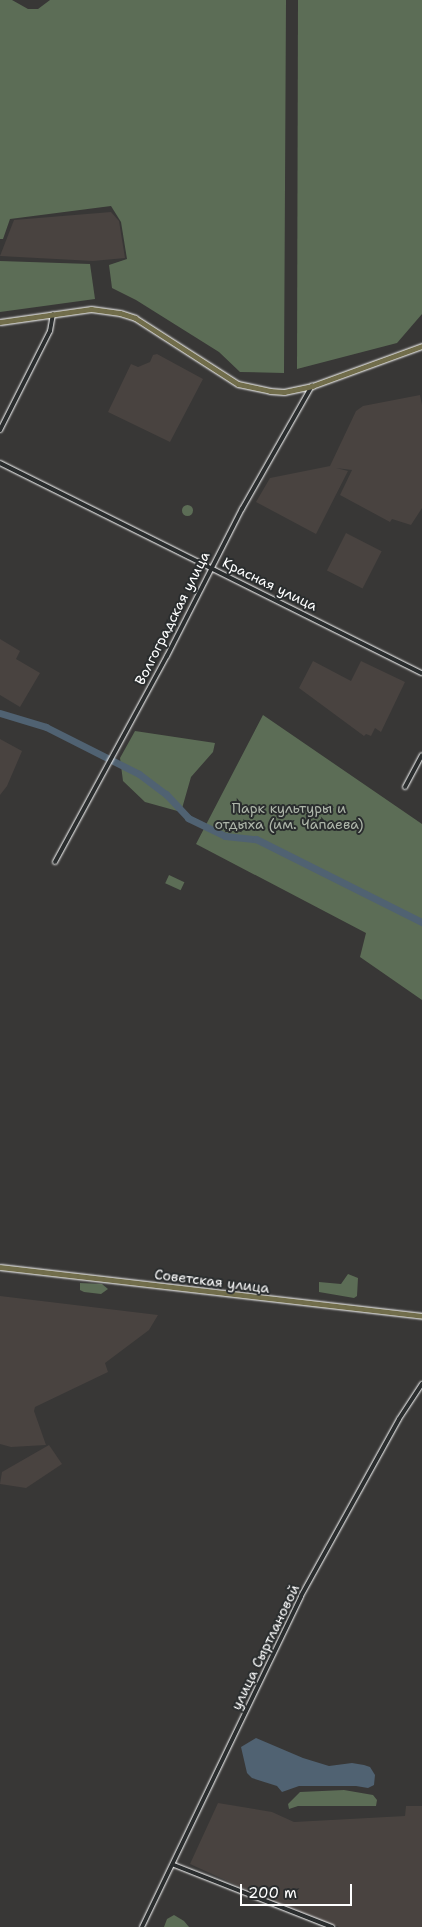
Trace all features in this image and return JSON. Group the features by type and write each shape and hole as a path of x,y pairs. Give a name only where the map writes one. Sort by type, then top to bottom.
{"main road":[{"path":"0,322 91,309 120,313 134,318 238,384 253,389 284,392 312,386 422,346"},
{"name":"Советская улица","path":"0,1267 422,1316"}],"street":[{"path":"0,430 50,331 53,314"},
{"name":"Волгоградская улица","path":"55,862 167,656 211,567 312,386"},
{"name":"Красная улица","path":"0,463 422,673"},
{"path":"405,787 422,755"},
{"name":"улица Сыртлановой","path":"142,1927 174,1865 301,1596 399,1419 422,1384"},
{"path":"174,1865 332,1927"}],"shaded area":[{"path":"111,212 119,221 125,258 93,261 0,256 14,220"},
{"path":"157,354 203,379 170,442 108,412 131,364 138,367 150,362 153,355"},
{"path":"420,395 422,405 422,508 411,525 392,519 390,522 340,495 352,470 336,468 348,471 316,534 256,502 270,478 330,466 356,411 363,406"},
{"path":"346,533 382,551 363,589 327,570"},
{"path":"0,639 20,651 16,659 40,673 20,707 0,695"},
{"path":"313,661 351,681 361,661 405,682 381,732 375,728 371,736 366,734 364,736 299,688"},
{"path":"0,739 22,751 7,786 0,795"},
{"path":"0,1296 158,1315 149,1330 105,1363 108,1372 35,1407 34,1411 46,1445 11,1447 0,1444"},
{"path":"49,1445 62,1464 26,1488 0,1484 2,1472"},
{"path":"218,1803 272,1812 294,1822 405,1816 406,1806 422,1806 422,1927 339,1927 269,1900 190,1864"}],"green space":[{"path":"0,0 12,0 28,9 38,9 50,0 286,0 284,373 240,372 219,352 136,300 112,288 109,265 127,259 121,222 111,206 10,219 3,239 0,239"},
{"path":"298,0 422,0 422,314 397,343 297,369"},
{"path":"0,261 90,264 95,299 0,312"},
{"path":"187,504 193,510 187,516 181,510"},
{"name":"Парк культуры и отдыха (им. Чапаева)","path":"263,715 422,824 422,1000 360,957 366,933 196,844"},
{"path":"135,731 215,743 213,752 191,777 181,812 145,802 123,781 120,758"},
{"path":"169,875 184,882 181,890 165,883"},
{"path":"348,1274 358,1278 357,1296 354,1298 319,1292 319,1282 341,1284"},
{"path":"80,1283 102,1284 108,1289 101,1294 84,1292 80,1290"},
{"path":"344,1790 373,1795 377,1800 376,1806 298,1806 289,1809 288,1804 300,1792"},
{"path":"174,1915 184,1921 189,1927 164,1927 167,1919"}],"water":[{"path":"256,1738 303,1758 329,1766 352,1763 370,1767 375,1775 374,1785 368,1788 356,1786 299,1786 282,1792 277,1786 252,1778 247,1773 241,1747"}],"waterway":[{"path":"0,713 46,727 139,774 166,794 188,818 225,836 256,839 422,922"}]}
